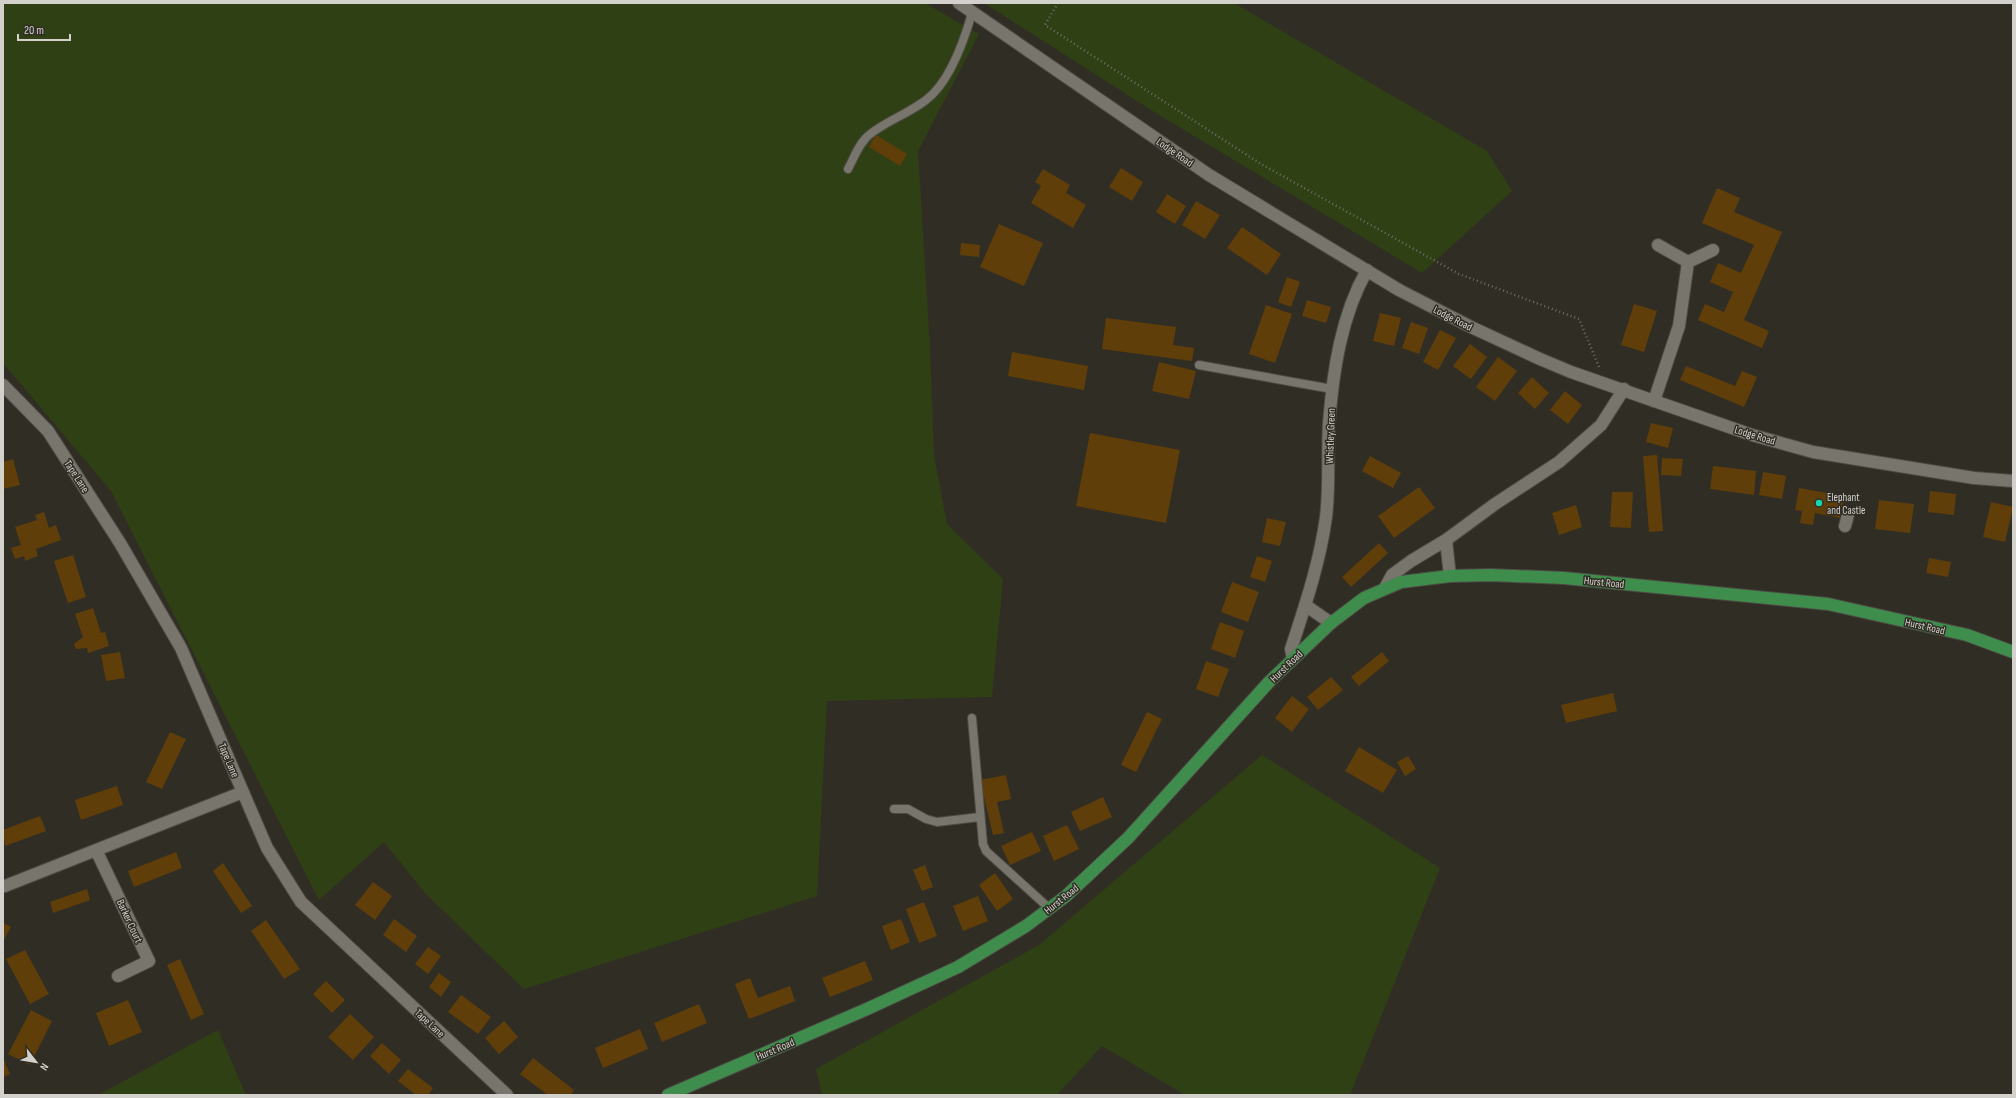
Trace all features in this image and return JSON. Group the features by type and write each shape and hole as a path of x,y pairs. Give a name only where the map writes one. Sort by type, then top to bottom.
{"main road":[{"name":"Hurst Road","path":"668,1095 867,1009 958,967 1026,926 1050,909 1096,869 1128,838 1269,682 1332,623 1364,598 1401,582 1450,576 1564,578 1828,604 1967,635 2013,652"}],"street":[{"name":"Lodge Road","path":"958,3 1209,175 1399,290 1471,327 1553,364 1752,436 1813,452 1974,478 2013,481"},
{"path":"1658,245 1688,262"},
{"path":"1688,262 1713,250"},
{"path":"1654,401 1679,326 1688,262"},
{"name":"Whistley Green","path":"1293,659 1290,649 1306,605 1326,518 1332,389 1349,307 1367,270"},
{"name":"Tape Lane","path":"3,385 48,430 120,543 181,648 267,848 301,902 507,1095"},
{"path":"1385,588 1392,576 1410,561 1446,540 1495,504 1559,462 1600,425 1624,389"},
{"path":"1446,540 1450,576"},
{"path":"1306,605 1332,623"},
{"path":"5,886 243,792"},
{"name":"Barker Court","path":"96,850 149,962 118,976"}],"lane":[{"path":"848,169 857,151 868,136 927,100 942,83 963,45 972,13"},
{"path":"1199,365 1332,389"},
{"path":"972,718 983,844 986,851 1050,909"},
{"path":"894,809 908,809 926,819 937,822 980,817"}],"path":[{"path":"1058,3 1045,25 1261,164 1459,274 1578,319 1606,382"}],"green space":[{"path":"3,3 925,3 979,34 918,151 930,347 934,455 947,524 1003,579 992,697 827,701 817,896 524,989 425,893 384,842 319,900 111,491 3,363"},
{"path":"984,3 1234,3 1487,151 1512,191 1422,273 1159,115"},
{"path":"1262,755 1440,868 1350,1095 1185,1095 1102,1046 1057,1095 822,1095 816,1069 1039,945"},
{"path":"218,1030 246,1095 98,1095"}],"building":[{"path":"876,135 907,154 900,166 869,147"},
{"path":"1121,168 1143,182 1132,201 1109,187"},
{"path":"1043,169 1070,185 1066,193 1086,205 1073,228 1031,203 1041,186 1035,182"},
{"path":"1717,188 1740,198 1734,212 1782,232 1744,320 1769,331 1762,348 1698,320 1705,304 1724,312 1733,292 1710,282 1718,263 1741,273 1754,245 1702,223"},
{"path":"1167,194 1186,206 1175,224 1156,212"},
{"path":"1196,201 1220,215 1205,239 1182,225"},
{"path":"999,224 1043,243 1024,286 980,267"},
{"path":"1242,227 1281,254 1267,275 1227,248"},
{"path":"961,243 980,245 979,257 960,255"},
{"path":"1287,277 1300,282 1291,307 1278,302"},
{"path":"1307,300 1331,307 1326,323 1302,316"},
{"path":"1634,304 1657,311 1644,352 1621,345"},
{"path":"1266,305 1292,314 1275,363 1249,354"},
{"path":"1380,313 1401,318 1394,346 1373,341"},
{"path":"1106,318 1176,327 1173,345 1194,348 1192,361 1102,349"},
{"path":"1411,322 1428,328 1419,354 1402,348"},
{"path":"1440,330 1456,338 1438,370 1423,362"},
{"path":"1470,344 1487,357 1471,379 1453,366"},
{"path":"1012,352 1088,366 1084,390 1008,376"},
{"path":"1498,357 1517,371 1495,401 1476,387"},
{"path":"1159,362 1196,371 1189,399 1152,391"},
{"path":"1686,366 1735,386 1742,371 1757,377 1744,407 1680,380"},
{"path":"1532,377 1549,393 1535,409 1518,393"},
{"path":"1565,391 1582,405 1568,424 1550,410"},
{"path":"1651,423 1673,428 1668,448 1646,442"},
{"path":"1090,433 1180,450 1166,523 1076,506"},
{"path":"1657,455 1663,531 1649,532 1643,456"},
{"path":"1370,456 1401,473 1393,488 1362,471"},
{"path":"1662,458 1683,459 1681,476 1661,475"},
{"path":"13,459 20,485 3,489 3,462"},
{"path":"1713,466 1756,471 1754,495 1710,489"},
{"path":"1763,472 1786,476 1782,499 1759,495"},
{"path":"1419,487 1435,508 1394,538 1378,516"},
{"name":"Elephant and Castle","path":"1799,488 1844,496 1840,518 1815,513 1813,525 1800,523 1802,511 1795,510"},
{"path":"1930,491 1956,494 1954,515 1928,512"},
{"path":"1612,492 1633,492 1631,528 1610,527"},
{"path":"1879,500 1914,504 1910,533 1875,529"},
{"path":"1991,502 2013,507 2005,542 1983,537"},
{"path":"1576,505 1582,527 1559,535 1552,513"},
{"path":"44,512 49,528 56,525 61,540 36,549 38,556 25,561 24,556 15,559 11,548 21,545 15,527 37,520 35,515"},
{"path":"1267,518 1286,522 1280,546 1262,542"},
{"path":"1379,543 1388,553 1351,587 1342,577"},
{"path":"73,555 86,597 68,603 54,561"},
{"path":"1257,556 1272,561 1265,582 1250,577"},
{"path":"1929,558 1951,562 1948,577 1926,573"},
{"path":"1232,582 1259,592 1248,622 1221,612"},
{"path":"93,608 101,633 105,632 109,646 88,653 87,648 76,649 74,644 83,637 75,614"},
{"path":"1220,622 1244,631 1235,658 1211,649"},
{"path":"120,652 125,678 106,681 101,655"},
{"path":"1382,652 1389,661 1359,686 1351,677"},
{"path":"1206,661 1229,669 1218,697 1196,689"},
{"path":"1331,677 1343,690 1318,710 1307,697"},
{"path":"1613,693 1617,711 1566,723 1561,705"},
{"path":"1292,696 1309,709 1292,732 1275,718"},
{"path":"1147,712 1162,719 1136,772 1121,765"},
{"path":"170,732 186,739 162,789 146,782"},
{"path":"1359,747 1397,770 1383,793 1345,771"},
{"path":"1408,756 1416,769 1405,776 1397,762"},
{"path":"1006,775 1011,799 997,802 1004,833 993,835 980,780"},
{"path":"117,786 123,805 81,820 75,800"},
{"path":"1103,797 1112,817 1080,831 1071,812"},
{"path":"40,816 46,831 5,846 3,830"},
{"path":"1067,825 1079,849 1054,861 1043,836"},
{"path":"1032,832 1041,851 1010,865 1001,846"},
{"path":"176,852 182,868 134,887 128,871"},
{"path":"223,863 252,906 241,913 213,871"},
{"path":"925,865 933,887 922,891 913,870"},
{"path":"995,873 1013,899 997,911 979,885"},
{"path":"373,882 392,896 375,920 355,905"},
{"path":"87,889 90,900 53,913 50,902"},
{"path":"978,896 988,921 963,931 953,906"},
{"path":"924,902 937,936 919,943 906,909"},
{"path":"394,919 417,936 406,952 383,935"},
{"path":"901,919 910,942 891,950 882,926"},
{"path":"266,920 300,969 284,979 251,931"},
{"path":"3,923 11,927 3,941"},
{"path":"428,947 441,956 428,974 415,964"},
{"path":"25,950 49,994 30,1004 6,959"},
{"path":"180,959 204,1014 191,1020 167,965"},
{"path":"865,961 873,980 830,997 822,978"},
{"path":"439,973 451,982 441,997 429,987"},
{"path":"750,978 758,998 790,986 795,1001 749,1019 735,984"},
{"path":"326,981 345,1000 332,1013 313,994"},
{"path":"461,995 491,1017 478,1034 448,1012"},
{"path":"128,1000 142,1032 109,1046 96,1013"},
{"path":"699,1004 707,1023 662,1042 654,1023"},
{"path":"31,1010 52,1021 30,1065 8,1054"},
{"path":"350,1014 374,1037 353,1060 328,1037"},
{"path":"504,1021 518,1037 499,1054 485,1038"},
{"path":"640,1029 648,1049 603,1068 595,1048"},
{"path":"382,1043 401,1060 389,1074 370,1056"},
{"path":"3,1058 10,1074 3,1077"},
{"path":"533,1058 574,1090 571,1095 548,1095 520,1074"},
{"path":"408,1069 433,1088 428,1095 416,1095 398,1081"}],"place":[{"name":"Elephant and Castle","path":"1819,503"}]}
